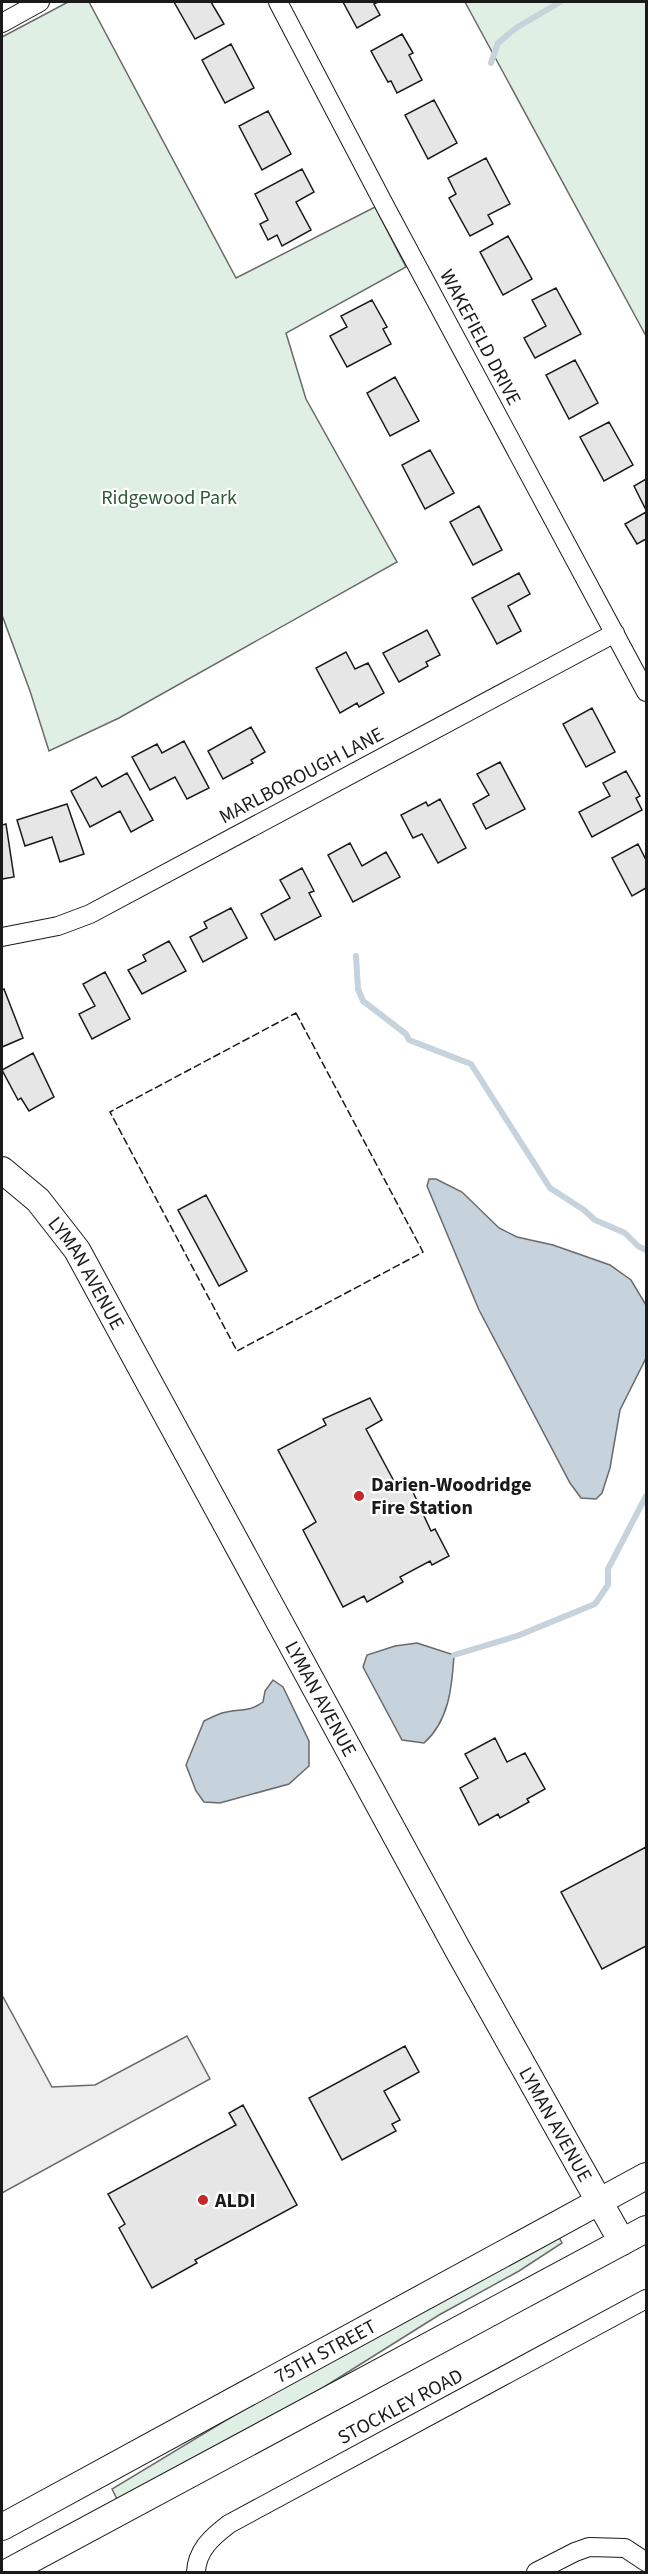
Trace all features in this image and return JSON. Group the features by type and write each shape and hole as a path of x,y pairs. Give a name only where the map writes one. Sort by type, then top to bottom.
{"main road":[{"name":"LYMAN AVENUE","path":"2,1170 38,1200 78,1250 458,1950 622,2242"},
{"name":"75TH STREET","path":"2,2527 646,2176"},
{"path":"8,2572 646,2229"}],"street":[{"path":"2,22 40,2"},
{"name":"WAKEFIELD DRIVE","path":"278,2 646,692"},
{"name":"MARLBOROUGH LANE","path":"2,937 58,926 90,914 615,633"},
{"name":"STOCKLEY ROAD","path":"196,2572 202,2550 212,2537 229,2524 646,2299"},
{"path":"536,2572 589,2547 626,2548 646,2562"}],"green space":[{"name":"Ridgewood Park","path":"68,2 89,2 236,278 375,207 406,267 286,333 306,399 397,562 119,718 49,751 2,615 2,37"},
{"path":"465,2 646,2 646,336"},
{"path":"559,2237 562,2243 519,2271 439,2315 289,2409 118,2501 112,2489 271,2393"}],"shaded area":[{"path":"429,1179 436,1179 462,1192 499,1228 517,1237 553,1245 610,1265 631,1280 646,1305 646,1358 620,1410 610,1468 602,1493 596,1499 581,1498 570,1483 479,1310 427,1186"},
{"path":"417,1643 454,1655 448,1703 439,1724 424,1743 402,1740 363,1667 367,1655 395,1646"},
{"path":"273,1680 283,1687 309,1741 309,1766 289,1784 220,1803 204,1802 196,1791 186,1765 204,1721 222,1713 258,1705 263,1702 265,1691"},
{"path":"2,1995 52,2087 95,2085 187,2036 210,2079 2,2193"}],"building":[{"path":"174,2 211,2 224,24 195,39"},
{"path":"343,2 378,2 374,4 380,15 357,28"},
{"path":"402,34 413,53 409,55 422,80 397,93 391,81 388,82 371,51"},
{"path":"231,44 254,88 225,103 202,60"},
{"path":"434,100 457,143 428,159 405,115"},
{"path":"268,111 291,154 262,170 239,126"},
{"path":"486,158 510,204 488,215 493,224 470,236 449,198 456,194 448,178"},
{"path":"302,169 314,192 296,202 311,230 282,246 277,235 268,240 260,224 268,220 255,194"},
{"path":"508,236 532,279 503,295 480,252"},
{"path":"556,288 581,334 535,358 524,338 546,326 532,300"},
{"path":"372,300 387,327 383,329 391,344 347,367 330,336 347,327 341,316"},
{"path":"575,360 598,403 569,419 546,375"},
{"path":"395,377 419,421 390,436 367,393"},
{"path":"609,422 633,465 604,481 580,437"},
{"path":"430,450 454,493 425,509 402,465"},
{"path":"646,479 646,510 634,486"},
{"path":"479,506 502,550 473,565 450,522"},
{"path":"646,512 646,539 637,544 625,524"},
{"path":"519,573 530,594 508,606 521,631 497,644 472,598"},
{"path":"427,630 440,655 426,662 428,666 399,682 383,653"},
{"path":"346,652 355,669 368,663 384,693 359,707 357,703 340,713 316,668"},
{"path":"592,708 615,752 586,767 563,724"},
{"path":"251,727 265,752 251,760 253,763 223,779 208,751"},
{"path":"184,741 209,788 187,799 175,777 150,790 132,757 157,744 162,753"},
{"path":"500,762 525,809 486,829 473,804 489,795 477,774"},
{"path":"626,771 640,796 636,798 642,810 592,837 579,812 610,796 603,783"},
{"path":"127,773 153,820 131,832 120,811 90,827 71,791 96,777 102,787"},
{"path":"440,799 466,848 438,863 422,834 413,838 401,815 426,802 428,806"},
{"path":"67,804 84,854 60,862 52,837 25,846 17,820"},
{"path":"6,824 14,877 2,879 2,825"},
{"path":"350,843 362,866 386,852 400,877 353,902 328,855"},
{"path":"638,844 646,860 646,888 632,896 612,858"},
{"path":"302,868 314,891 309,893 321,916 275,940 261,914 290,898 280,880"},
{"path":"231,908 247,938 203,962 190,937 207,928 204,922"},
{"path":"169,941 186,971 142,994 128,970 146,961 143,955"},
{"path":"105,972 130,1019 92,1039 79,1014 95,1006 83,984"},
{"path":"4,989 23,1038 2,1047 2,990"},
{"path":"33,1053 54,1097 29,1111 21,1098 18,1100 2,1070"},
{"path":"206,1195 247,1271 219,1286 178,1210"},
{"name":"Darien-Woodridge Fire Station","path":"370,1398 382,1420 366,1429 395,1483 406,1477 431,1531 435,1529 449,1556 432,1565 430,1561 400,1577 403,1582 367,1602 364,1596 343,1607 303,1530 316,1522 278,1450 326,1425 323,1419"},
{"path":"495,1738 507,1762 525,1753 545,1789 527,1799 529,1802 500,1818 498,1814 479,1825 460,1788 478,1778 465,1754"},
{"path":"646,1847 646,1946 602,1969 561,1892"},
{"path":"405,2046 419,2072 384,2091 400,2120 392,2124 396,2131 342,2160 309,2098"},
{"name":"ALDI","path":"243,2105 297,2205 195,2260 197,2263 152,2288 119,2228 125,2224 108,2194 236,2125 229,2113"}],"waterway":[{"path":"491,63 498,43 516,28 560,2"},
{"path":"356,956 358,989 363,1001 406,1034 409,1040 471,1064 550,1188 595,1220 625,1233 638,1246 646,1250"},
{"path":"454,1655 517,1636 595,1604 608,1585 608,1569 646,1496"}],"fence":[{"path":"296,1013 423,1252 237,1351 110,1112 296,1013"}],"place":[{"name":"Darien-Woodridge Fire Station","path":"359,1496"},
{"name":"ALDI","path":"203,2200"}]}
